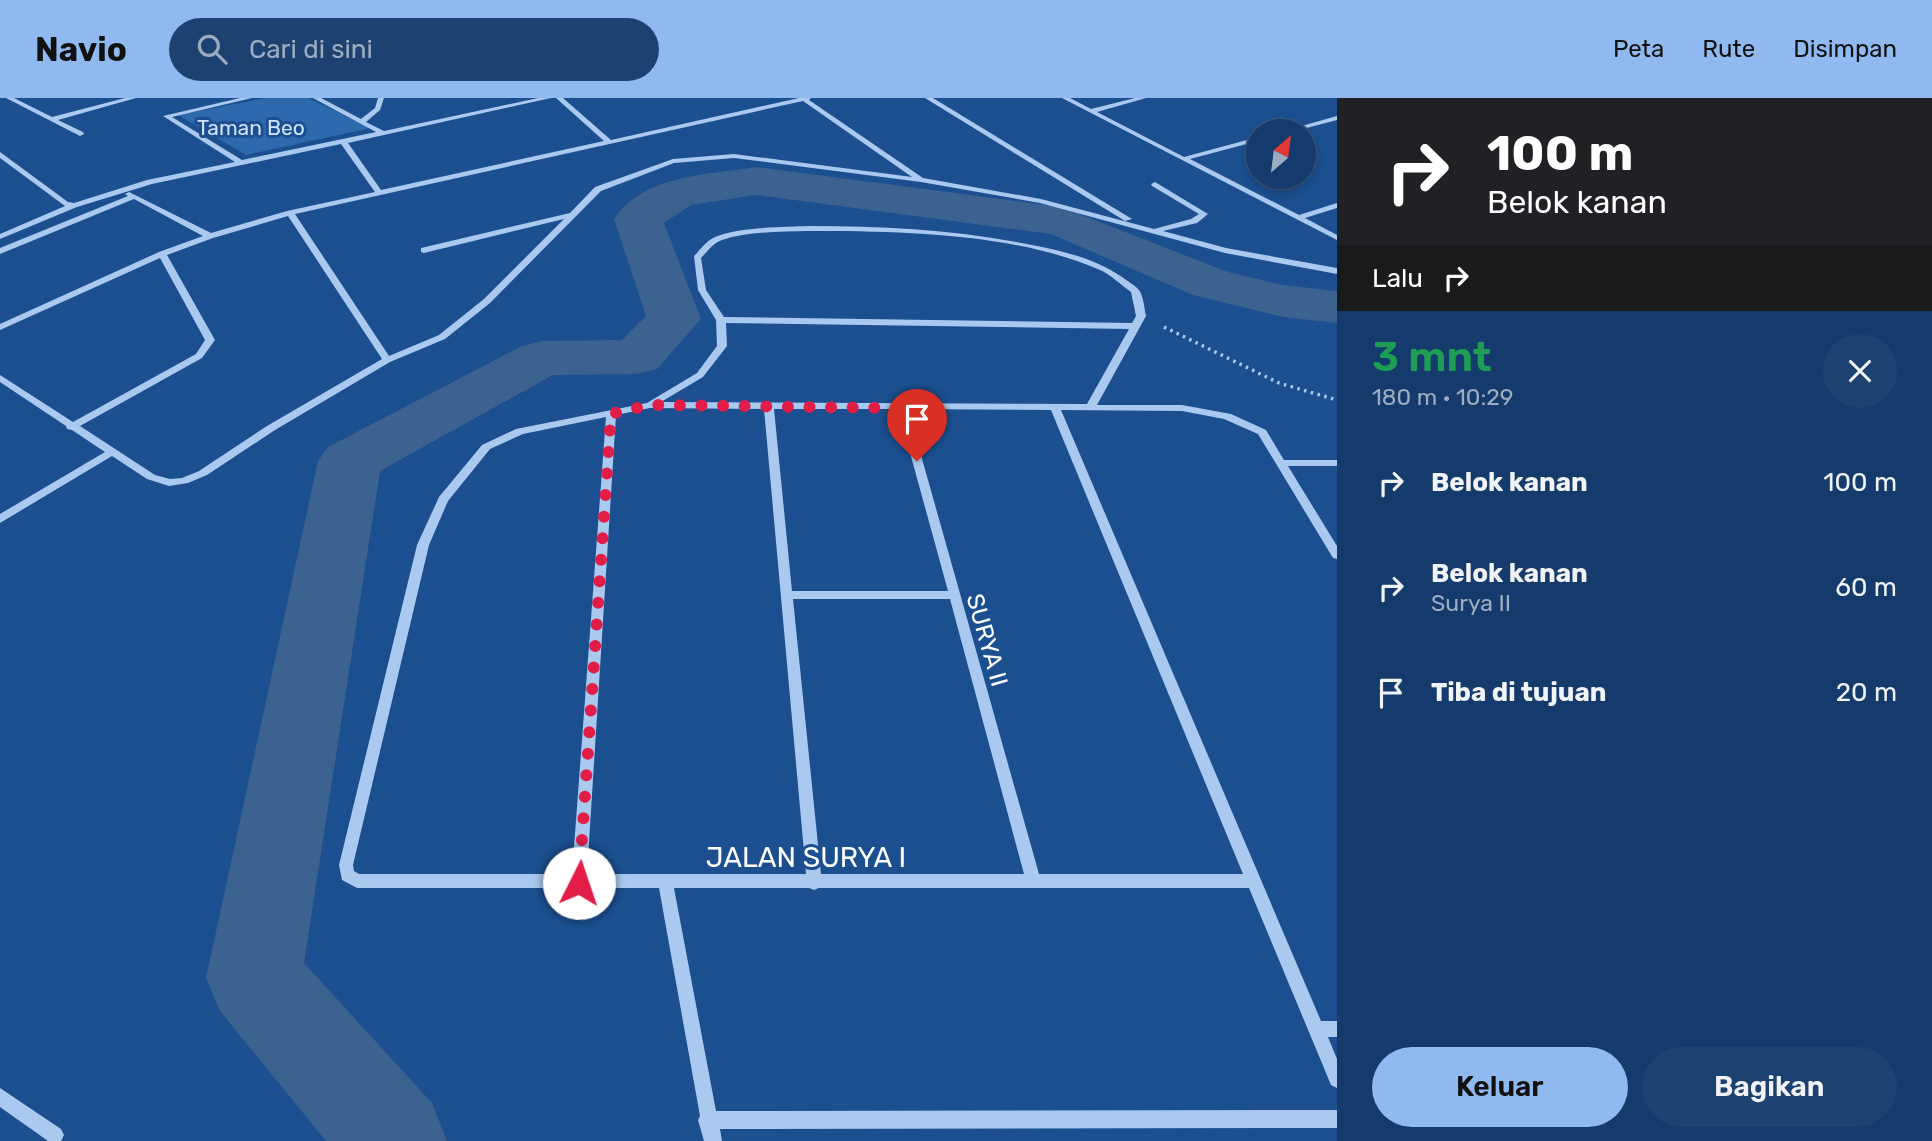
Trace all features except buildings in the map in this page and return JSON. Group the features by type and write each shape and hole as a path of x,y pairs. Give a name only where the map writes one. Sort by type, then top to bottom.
{"street":[{"path":"9,98 79,134"},
{"path":"53,119 133,98"},
{"path":"240,162 166,116 249,98"},
{"path":"316,98 364,120 383,133"},
{"path":"364,120 379,109 381,98"},
{"path":"0,237 74,205 122,191 240,162 548,98"},
{"path":"559,98 608,141"},
{"path":"928,98 1140,227"},
{"path":"1065,98 1187,158 1337,238"},
{"path":"1091,111 1143,98"},
{"path":"0,327 162,254 209,236 290,213 806,99 921,180"},
{"path":"1316,124 1337,118"},
{"path":"343,141 380,194"},
{"path":"1187,158 1246,142"},
{"path":"0,154 66,204 74,205"},
{"path":"0,378 110,453 151,477 169,483 184,481 203,473 271,428 387,360 442,337 522,268 569,215 598,189 621,178 673,161 705,156 734,156 921,180 1041,201 1283,263 1337,271"},
{"path":"1155,184 1204,214 1194,221 1156,231"},
{"path":"122,191 209,236"},
{"path":"0,251 134,197"},
{"path":"1301,217 1337,205"},
{"path":"290,213 387,360"},
{"path":"424,250 569,215"},
{"path":"650,405 700,375 722,346 721,320 702,290 697,258 718,238 769,230 833,227 1013,243 1063,253 1118,277 1136,291 1141,316 1090,408"},
{"path":"71,427 199,356 207,348 209,340 162,254"},
{"path":"721,320 1135,326"},
{"path":"579,883 611,414 650,405 1182,408 1227,416 1262,432 1337,555"},
{"path":"769,407 814,883"},
{"name":"SURYA II","path":"903,408 1034,882"},
{"path":"1055,408 1337,1079"},
{"name":"JALAN SURYA I","path":"611,414 520,431 486,447 443,499 423,545 346,865 347,875 357,881 579,883 1255,881"},
{"path":"0,519 110,453"},
{"path":"1281,463 1337,463"},
{"path":"787,595 953,595"},
{"path":"666,883 707,1120 713,1141"},
{"path":"1316,1029 1337,1028"},
{"path":"0,1097 55,1135"},
{"path":"707,1120 1337,1119"}],"path":[{"path":"1141,316 1279,383 1337,400"}],"green space":[{"name":"Taman Beo","path":"266,98 308,98 371,128 246,155 178,115"}],"waterway":[{"path":"394,1141 254,978 350,461 542,358 637,357 674,319 638,219 677,193 756,181 1061,221 1211,284 1283,301 1337,307"}],"route":[{"path":"579,883 611,414 650,405 903,408 917,461"}]}
